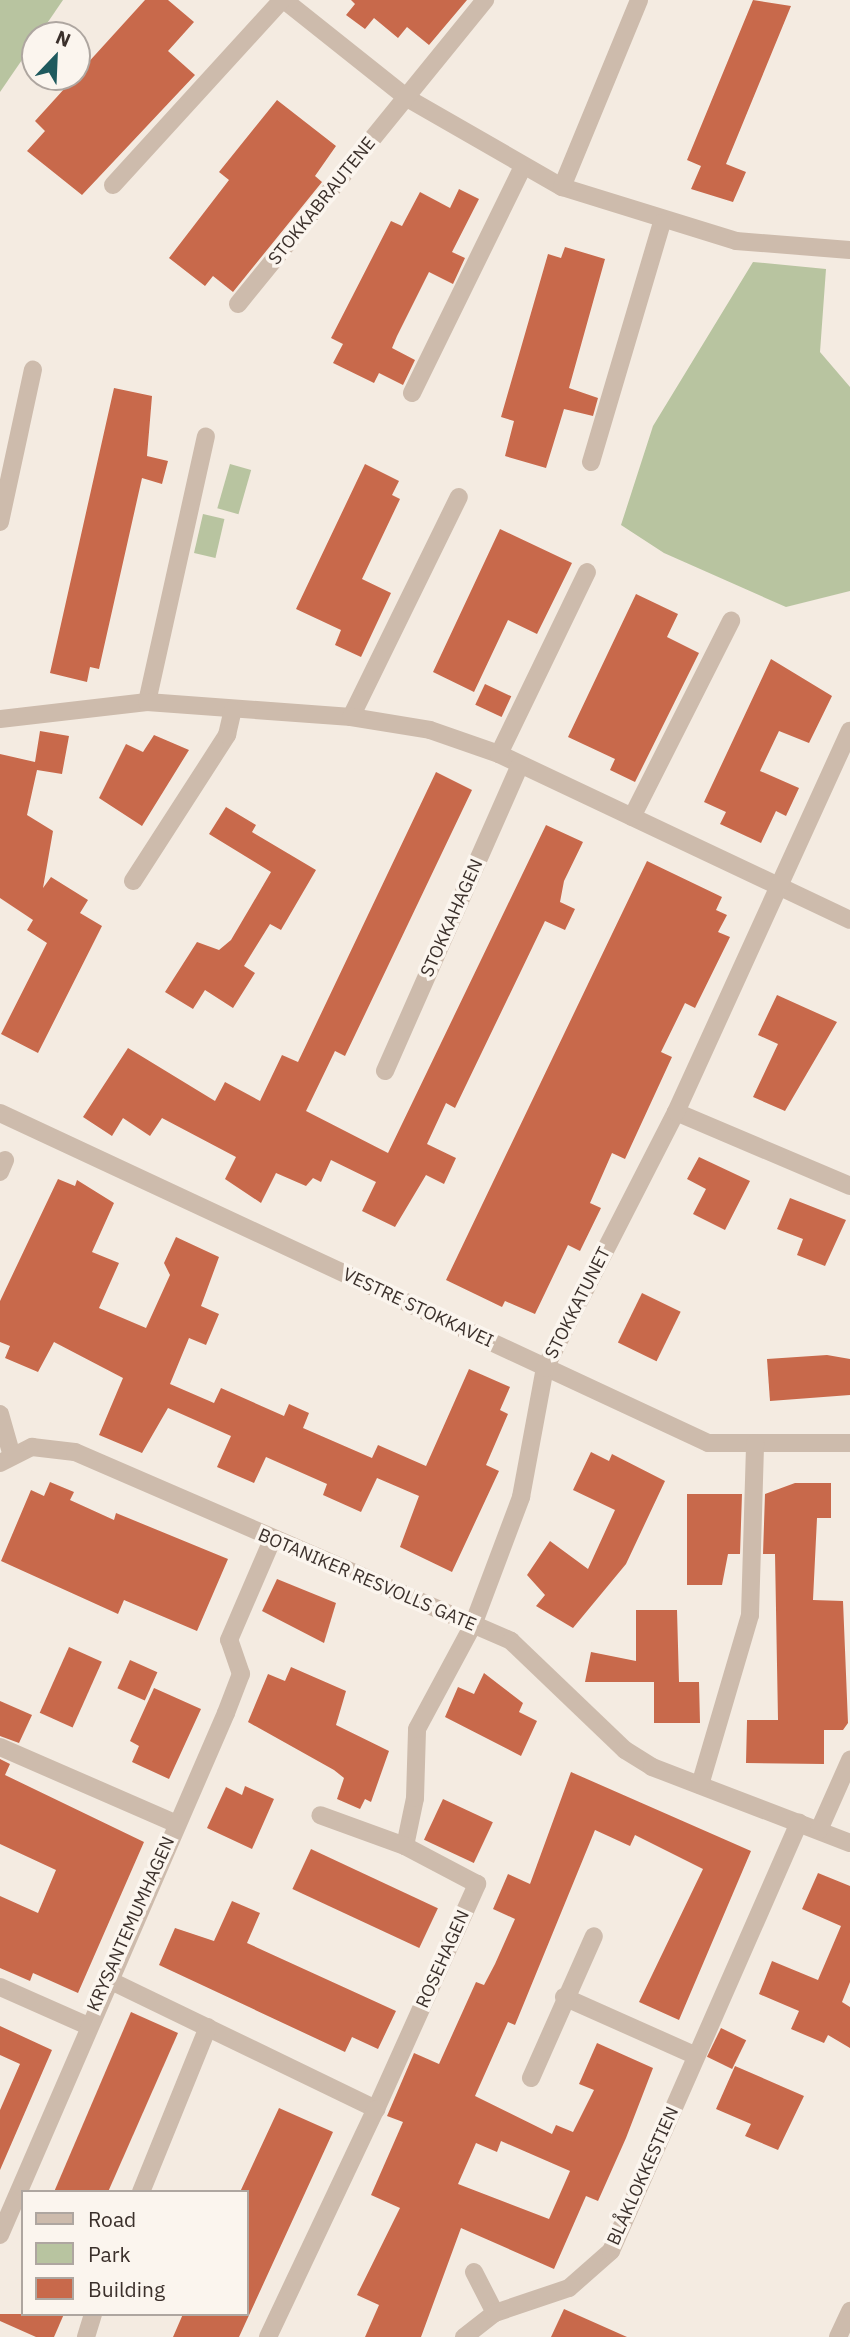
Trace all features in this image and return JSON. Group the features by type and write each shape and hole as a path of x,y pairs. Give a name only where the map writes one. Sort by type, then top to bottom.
{"street":[{"path":"113,185 283,0 407,98 522,168 562,187 662,223 736,241 850,250"},
{"name":"STOKKABRAUTENE","path":"238,304 485,0"},
{"path":"562,187 639,0"},
{"path":"412,393 498,229 522,168"},
{"path":"591,462 662,223"},
{"path":"0,522 33,370"},
{"path":"146,702 206,436"},
{"path":"351,717 459,497"},
{"path":"499,754 587,572"},
{"path":"632,817 731,621"},
{"path":"0,719 146,702 351,717 430,730 499,754 776,888 850,920"},
{"path":"133,881 227,735 233,710"},
{"name":"STOKKATUNET","path":"473,1625 521,1497 545,1368 676,1112 850,731"},
{"name":"STOKKAHAGEN","path":"385,1071 520,765"},
{"path":"676,1112 850,1186"},
{"name":"VESTRE STOKKAVEI","path":"0,1113 708,1443 850,1443"},
{"path":"0,1414 6,1460"},
{"path":"700,1785 750,1615 755,1443"},
{"name":"BOTANIKER RESVOLLS GATE","path":"6,1460 32,1447 75,1452 272,1540 473,1625 537,1661 625,1750 700,1785 850,1843"},
{"name":"KRYSANTEMUMHAGEN","path":"0,2235 86,2025 109,1980 241,1674 229,1640 272,1540"},
{"path":"405,1846 415,1798 417,1729 473,1625"},
{"name":"KRYSANTEMUMHAGEN","path":"0,1747 175,1823"},
{"path":"819,1830 850,1760"},
{"name":"ROSEHAGEN","path":"268,2337 376,2109 477,1884 405,1846 320,1815"},
{"name":"BLÅKLOKKESTIEN","path":"464,2337 495,2313 569,2288 611,2251 692,2054 799,1822"},
{"path":"531,2078 594,1936"},
{"path":"109,1980 376,2109"},
{"name":"KRYSANTEMUMHAGEN","path":"0,1987 86,2025"},
{"path":"565,1997 692,2054"},
{"path":"142,2190 208,2027"},
{"path":"474,2273 495,2313"},
{"path":"838,2337 850,2311"},
{"path":"86,2337 92,2316"}],"green space":[{"path":"0,0 63,0 49,21 21,21 21,61 0,92"},
{"path":"753,262 826,269 820,352 850,387 850,591 786,607 664,553 621,525 653,426"},
{"path":"230,464 251,470 238,514 217,508"},
{"path":"203,514 224,519 215,558 194,553"}],"building":[{"path":"145,0 168,0 194,22 168,51 195,75 82,195 27,151 45,131 35,121 62,91 91,91 91,59"},
{"path":"351,0 467,0 429,45 407,27 398,38 374,18 365,29 346,15 355,4"},
{"path":"753,0 791,6 726,164 746,172 733,202 691,189 701,166 687,160"},
{"path":"277,100 336,146 315,176 322,182 233,292 213,276 205,286 169,258 229,180 219,172"},
{"path":"459,189 479,199 452,252 465,258 453,284 429,272 397,336 392,348 415,360 403,385 379,373 374,383 333,363 343,344 331,338 391,221 402,226 420,192 450,208"},
{"path":"565,247 605,259 569,388 598,398 593,416 564,409 546,468 505,456 514,421 501,417 548,254 561,258"},
{"path":"114,388 152,396 147,456 168,461 162,484 142,478 99,669 90,667 87,682 50,673"},
{"path":"365,464 399,481 392,495 400,499 362,579 391,593 361,657 335,645 341,630 296,609"},
{"path":"500,529 572,563 537,634 508,620 474,692 433,672"},
{"path":"636,594 678,614 667,637 699,653 635,782 610,770 615,759 568,737"},
{"path":"771,659 832,696 809,743 779,731 760,771 799,788 786,816 776,811 761,843 720,824 726,812 704,802"},
{"path":"485,684 511,696 502,717 475,705"},
{"path":"40,731 69,736 62,774 37,770 27,815 53,831 43,888 51,877 88,900 80,913 102,926 38,1053 1,1034 47,943 27,930 33,920 0,898 0,754 35,762"},
{"path":"154,735 189,750 142,826 99,798 126,744 143,752"},
{"path":"436,772 472,790 345,1056 335,1051 306,1111 388,1153 546,825 583,842 564,881 560,902 575,909 565,930 545,921 455,1108 446,1103 427,1144 456,1158 444,1184 426,1175 395,1227 362,1211 376,1182 331,1160 321,1182 313,1178 306,1186 276,1173 261,1203 225,1179 236,1157 162,1118 150,1136 123,1118 112,1136 83,1117 128,1048 215,1101 225,1082 260,1101 282,1055 298,1062"},
{"path":"226,807 256,825 252,832 316,870 281,930 270,924 244,966 255,973 233,1008 205,990 193,1009 165,992 197,942 219,950 231,940 271,872 209,834"},
{"path":"647,861 722,897 716,910 727,915 718,932 730,937 695,1008 685,1003 661,1052 672,1057 625,1159 612,1153 590,1203 601,1208 580,1251 568,1245 535,1314 505,1301 502,1307 446,1280"},
{"path":"777,995 837,1022 785,1111 753,1097 778,1044 758,1035"},
{"path":"699,1157 750,1181 725,1230 693,1214 706,1189 687,1179"},
{"path":"58,1179 75,1186 77,1180 114,1203 92,1252 119,1263 99,1308 146,1328 170,1275 164,1263 176,1237 219,1257 201,1306 219,1314 206,1345 189,1338 170,1384 214,1403 221,1388 284,1416 289,1404 309,1413 303,1428 372,1458 378,1445 426,1466 469,1369 510,1387 500,1410 508,1414 486,1465 499,1471 452,1572 400,1547 419,1496 377,1478 361,1512 323,1495 327,1484 266,1457 254,1483 217,1467 231,1436 168,1408 142,1453 99,1435 123,1378 54,1342 38,1372 5,1358 10,1346 0,1342 0,1301"},
{"path":"790,1198 846,1220 825,1266 797,1255 803,1239 777,1229"},
{"path":"642,1293 681,1312 657,1361 618,1342"},
{"path":"827,1355 850,1359 850,1395 770,1401 767,1359"},
{"path":"591,1452 609,1461 612,1454 665,1481 626,1564 573,1628 536,1606 545,1595 527,1575 550,1541 588,1569 615,1510 573,1490"},
{"path":"50,1482 74,1492 70,1500 114,1520 116,1513 228,1559 197,1631 124,1600 118,1614 1,1561 31,1490 44,1496"},
{"path":"795,1483 831,1483 831,1518 817,1518 813,1600 843,1601 848,1723 843,1730 824,1730 824,1764 746,1763 747,1720 778,1720 775,1554 763,1554 765,1494"},
{"path":"687,1494 742,1494 740,1554 728,1554 722,1585 687,1585"},
{"path":"277,1579 336,1603 324,1643 262,1611"},
{"path":"636,1610 677,1610 679,1682 699,1682 700,1723 654,1723 654,1682 585,1682 591,1652 636,1661"},
{"path":"69,1647 102,1662 73,1727 40,1713"},
{"path":"130,1660 157,1672 145,1701 117,1688"},
{"path":"291,1667 346,1691 336,1725 389,1751 371,1802 365,1799 360,1809 337,1799 344,1778 334,1770 248,1722 268,1674 285,1681"},
{"path":"484,1673 523,1703 519,1712 537,1721 521,1756 445,1717 458,1687 474,1694"},
{"path":"154,1688 201,1709 169,1779 132,1762 139,1746 130,1741"},
{"path":"0,1701 32,1715 19,1743 0,1736"},
{"path":"0,1759 10,1764 5,1775 144,1842 78,1993 33,1973 30,1981 0,1968 0,1896 38,1913 56,1870 0,1844"},
{"path":"571,1772 751,1851 679,2020 639,2002 703,1869 635,1835 630,1846 595,1830 515,2025 508,2022 475,2096 552,2134 556,2125 573,2132 594,2090 579,2084 597,2043 653,2068 598,2201 586,2196 554,2269 461,2228 421,2337 365,2337 379,2305 357,2295 400,2208 371,2195 403,2122 387,2116 414,2053 439,2064 476,1982 484,1985 495,1964 515,1919 493,1909 508,1874 530,1884","holes":["501,2141 570,2171 549,2219 458,2184 476,2143 497,2152"]},
{"path":"245,1786 274,1799 252,1849 207,1828 226,1787 242,1795"},
{"path":"443,1799 493,1822 474,1863 424,1840"},
{"path":"311,1849 438,1908 419,1948 292,1889"},
{"path":"818,1873 850,1886 850,1982 842,2002 850,2007 850,2048 828,2035 824,2043 791,2029 799,2011 759,1994 772,1961 818,1980 841,1926 802,1909"},
{"path":"232,1901 260,1913 247,1943 396,2011 378,2049 352,2037 345,2052 159,1965 175,1928 214,1941"},
{"path":"131,2012 178,2033 109,2190 55,2190"},
{"path":"0,2026 52,2050 0,2170 0,2110 20,2064 0,2055"},
{"path":"721,2028 746,2040 732,2069 707,2057"},
{"path":"735,2066 804,2096 778,2150 745,2136 751,2124 716,2109"},
{"path":"279,2108 333,2132 239,2337 173,2337 182,2316 248,2316 248,2190 241,2190"},
{"path":"564,2309 627,2337 551,2337"},
{"path":"0,2314 63,2316 54,2337 36,2337 0,2321"}]}
